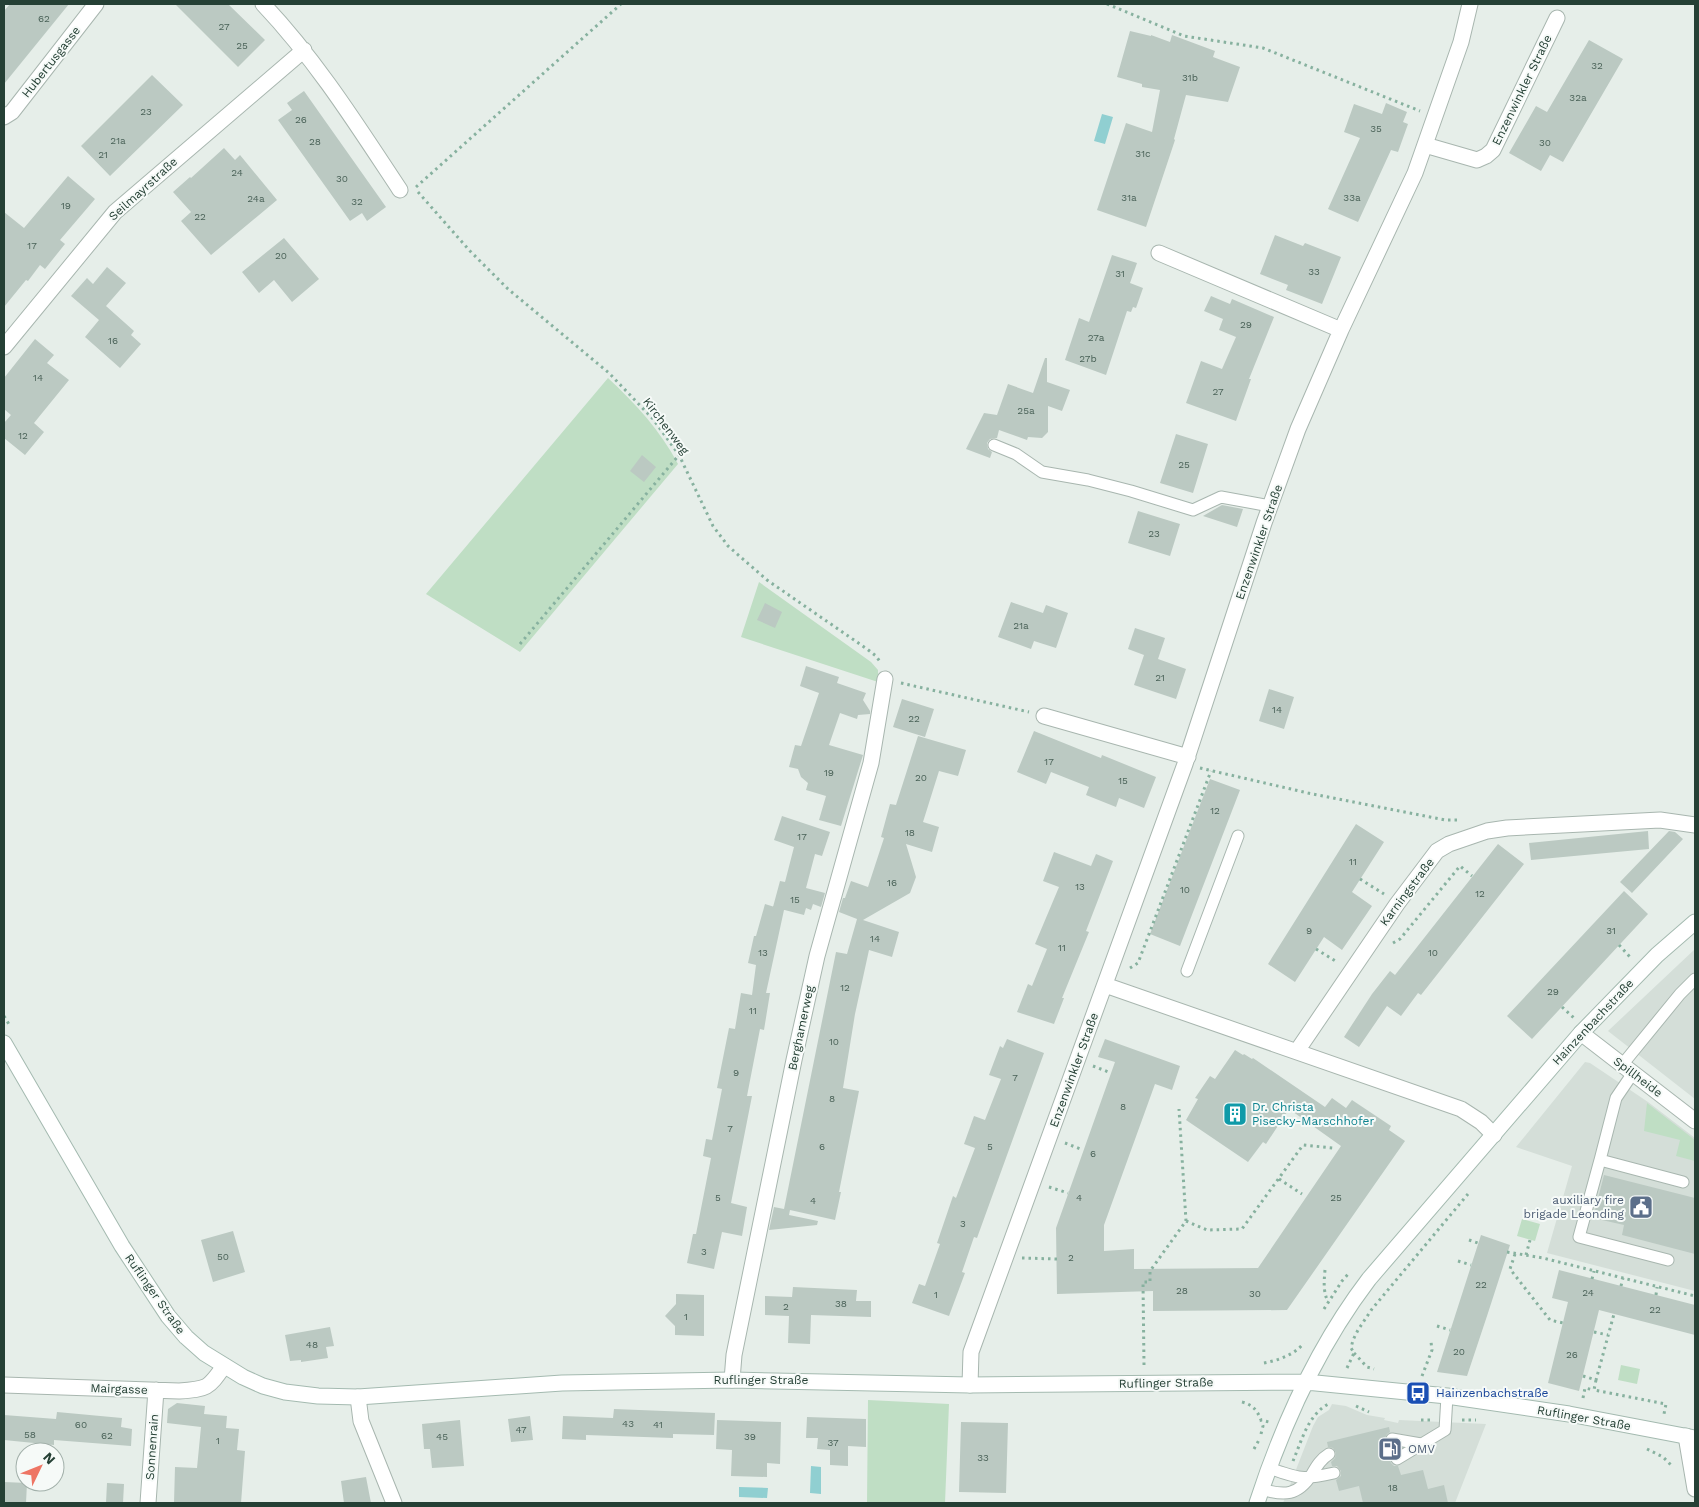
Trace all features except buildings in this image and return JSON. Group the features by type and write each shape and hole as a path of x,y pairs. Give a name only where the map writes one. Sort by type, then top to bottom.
{"street":[{"name":"Hubertusgasse","path":"4,117 12,112 96,4"},
{"path":"263,4 304,50 408,189"},
{"name":"Enzenwinkler Straße","path":"970,1385 971,1352 1111,987 1270,506 1298,429 1341,330 1415,173 1461,42 1470,4"},
{"name":"Enzenwinkler Straße","path":"1425,145 1477,160 1493,150 1557,18"},
{"name":"Seilmayrstraße","path":"4,347 115,212 304,50"},
{"path":"1159,252 1341,330"},
{"name":"Berghamerweg","path":"732,1380 734,1355 794,1060 821,938 871,763 885,679"},
{"path":"1044,716 1186,761"},
{"name":"Karningstraße","path":"1297,1051 1397,904 1437,851 1449,844 1507,828 1660,820 1695,825"},
{"name":"Hainzenbachstraße","path":"1259,1496 1286,1426 1306,1382 1338,1322 1369,1279 1494,1134 1578,1026 1695,922"},
{"path":"1111,987 1461,1109 1481,1122 1494,1134"},
{"name":"Spillheide","path":"1578,1026 1628,1069 1695,1121"},
{"name":"Ruflinger Straße","path":"9,1037 110,1227 153,1295 186,1337 204,1353 243,1377 263,1386 285,1392 318,1396 358,1397 562,1383 732,1380 970,1385 1306,1382 1447,1396 1569,1414 1690,1437"},
{"name":"Mairgasse","path":"4,1386 156,1390 198,1389 211,1385 224,1366"},
{"name":"Sonnenrain","path":"148,1503 156,1390"},
{"path":"358,1397 360,1421 394,1503"},
{"path":"1690,1437 1695,1489"}],"lane":[{"path":"994,445 1016,454 1042,472 1088,480 1193,510 1221,497 1270,506"},
{"path":"1187,971 1238,836"},
{"path":"1668,1260 1579,1237 1616,1098 1628,1069 1680,994 1695,979"},
{"path":"1600,1160 1683,1182"},
{"path":"1397,1459 1445,1430 1447,1396"},
{"path":"1392,1439 1421,1444"},
{"path":"1259,1496 1287,1494 1300,1487 1308,1479 1322,1458 1329,1454"},
{"path":"1269,1468 1296,1478 1308,1479 1334,1473"}],"path":[{"path":"408,189 621,4"},
{"path":"1107,4 1184,36 1263,48 1434,117"},
{"name":"Kirchenweg","path":"408,189 508,289 610,373 633,396 653,419 679,455 713,526 728,546 767,580 876,656 882,665 885,679"},
{"path":"520,644 679,455"},
{"path":"885,679 1044,716"},
{"path":"1186,761 1211,771 1327,797 1445,820 1463,820"},
{"path":"1111,987 1121,974 1138,963 1211,771"},
{"path":"1460,866 1472,876"},
{"path":"1360,879 1386,896"},
{"path":"1619,946 1634,961"},
{"path":"1316,949 1340,964"},
{"path":"1562,1007 1578,1026"},
{"path":"4,1016 9,1037"},
{"path":"1095,1058 1092,1066 1111,1073"},
{"path":"1144,1365 1143,1282 1150,1282 1150,1271 1186,1221 1178,1109"},
{"path":"1061,1152 1067,1134"},
{"path":"1064,1143 1083,1150"},
{"path":"1186,1221 1207,1230 1242,1229 1303,1145 1333,1148"},
{"path":"1051,1178 1048,1187 1068,1193"},
{"path":"1279,1179 1302,1194"},
{"path":"1306,1431 1317,1411 1331,1402 1354,1353 1352,1348 1354,1340 1362,1323 1384,1294 1469,1194"},
{"path":"1468,1240 1478,1243"},
{"path":"1526,1255 1530,1240"},
{"path":"1025,1250 1022,1258 1057,1260"},
{"path":"1507,1252 1543,1258 1695,1296"},
{"path":"1515,1254 1510,1269 1550,1320 1563,1324"},
{"path":"1458,1261 1471,1265"},
{"path":"1323,1311 1342,1281 1355,1266"},
{"path":"1325,1270 1324,1295 1328,1303"},
{"path":"1592,1279 1594,1271"},
{"path":"1621,1286 1623,1278"},
{"path":"1656,1295 1657,1287"},
{"path":"1594,1390 1614,1314"},
{"path":"1437,1326 1450,1330"},
{"path":"1594,1332 1608,1335"},
{"path":"1258,1364 1285,1357 1295,1352 1306,1339"},
{"path":"1422,1376 1432,1350 1431,1342"},
{"path":"1583,1376 1596,1380"},
{"path":"1583,1398 1585,1388 1666,1404 1664,1414"},
{"path":"1234,1402 1243,1402 1251,1405"},
{"path":"1254,1449 1262,1432 1261,1420"},
{"path":"1421,1420 1483,1420"},
{"path":"1642,1447 1663,1457 1675,1471"}],"shaded area":[{"path":"1695,949 1695,1099 1608,1031"},
{"path":"1585,1062 1590,1063 1648,1102 1695,1138 1695,1291 1547,1253 1572,1166 1516,1147"},
{"name":"OMV","path":"1332,1404 1346,1406 1367,1415 1385,1418 1384,1420 1398,1423 1399,1420 1486,1424 1455,1503 1283,1503 1313,1426 1318,1417 1329,1410"}],"green space":[{"path":"608,378 647,418 678,464 520,652 426,594"},
{"path":"759,582 871,662 878,670 878,682 741,637"},
{"path":"1647,1103 1695,1140 1695,1161 1676,1156 1680,1140 1644,1131"},
{"path":"1522,1219 1540,1224 1535,1241 1517,1236"},
{"path":"1621,1365 1640,1369 1637,1384 1618,1380"},
{"path":"868,1400 949,1404 945,1503 867,1503"}],"water":[{"path":"1102,114 1113,117 1105,144 1094,141"},
{"path":"811,1466 821,1467 821,1494 810,1493"},
{"path":"739,1487 768,1488 767,1498 739,1497"}],"place":[{"name":"Dr. Christa Pisecky-Marschhofer","path":"1235,1114"},
{"name":"auxiliary fire brigade Leonding","path":"1641,1207"},
{"name":"Hainzenbachstraße","path":"1418,1393"},
{"name":"OMV","path":"1390,1449"}]}
